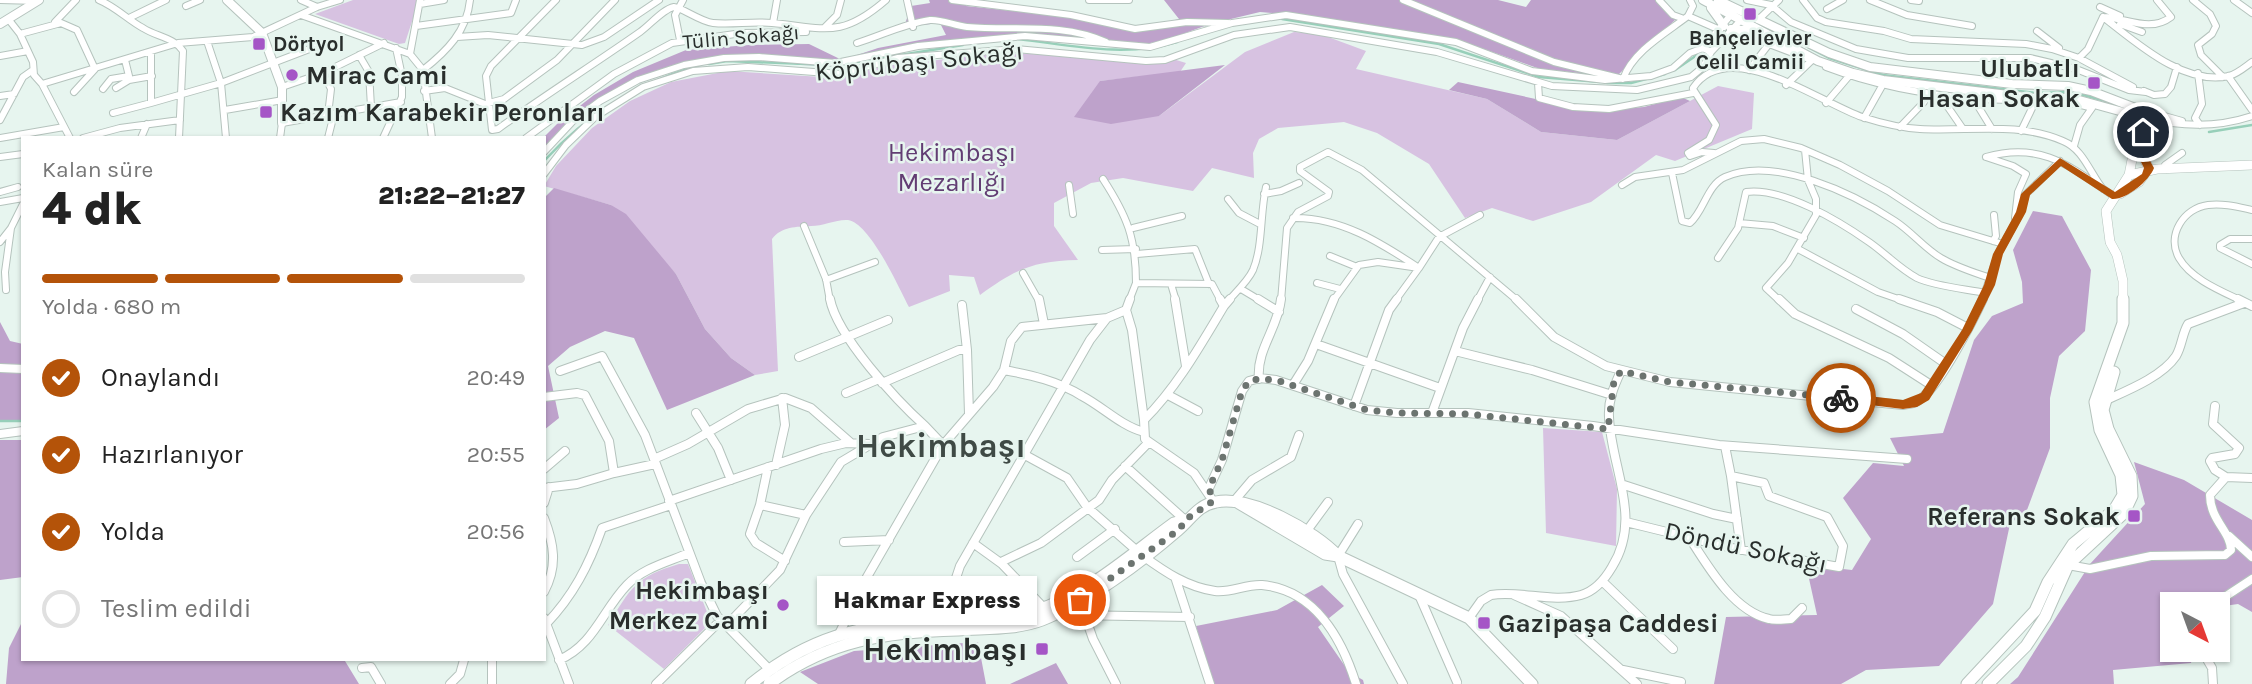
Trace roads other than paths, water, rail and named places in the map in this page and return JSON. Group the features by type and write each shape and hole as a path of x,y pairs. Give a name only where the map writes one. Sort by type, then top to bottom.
{"main road":[{"path":"1718,0 1761,32 1837,68 1876,79 2034,99 2072,98 2140,114"},
{"path":"1704,1 1728,30 1761,32"},
{"path":"1704,1 1730,16 1758,20 1829,53 1870,67 2012,84 2068,86 2091,91 2140,114 2146,124 2140,143 2143,165 2106,211 2110,242 2117,255 2123,281 2123,323 2098,392 2095,411 2100,430 2121,475 2123,495 2114,510 2073,544 2035,611 1967,684"},
{"path":"2129,175 2143,165 2166,169"},
{"path":"2117,196 2129,175 2143,165 2166,169 2252,165"},
{"path":"1988,684 2026,646 2045,617 2064,563 2124,513 2132,496 2131,476 2108,429 2104,401 2129,326 2130,284 2123,259 2108,229"},
{"path":"1235,500 1325,554 1338,556 1469,618 1532,684"},
{"path":"947,626 1021,627 1063,605 1139,553 1180,529 1185,520 1213,501 1249,501 1330,547 1338,556"},
{"path":"751,684 771,677 837,641 902,634 1063,605"}],"street":[{"path":"0,0 39,0"},
{"path":"0,22 10,20 39,0"},
{"path":"55,22 76,0"},
{"path":"99,0 112,4 150,32 178,43 183,51 179,136"},
{"path":"149,0 156,4"},
{"path":"131,17 166,0"},
{"path":"186,6 200,0"},
{"path":"227,0 262,33 282,87 280,136"},
{"path":"302,0 317,7"},
{"path":"42,84 178,43 253,37 317,7 340,0"},
{"path":"410,54 420,2 444,0"},
{"path":"423,69 452,45 468,18 470,0"},
{"path":"416,26 511,13 516,0"},
{"path":"556,0 491,66 486,76 492,130 498,129 564,81 642,31 672,7 680,7 692,17 712,23 773,23 835,29 864,19 886,0"},
{"path":"424,91 446,88 489,104 502,101 573,45 615,0"},
{"path":"457,37 488,35 573,45 598,41 659,0"},
{"path":"680,40 675,15 683,0"},
{"path":"773,23 777,0"},
{"name":"Tülin Sokağı","path":"529,136 614,74 680,40 822,29 836,16 841,0"},
{"path":"907,0 913,27"},
{"path":"952,0 1071,15 1141,29 1186,22 1230,24"},
{"path":"1089,0 1128,0"},
{"path":"1403,0 1554,62 1623,79 1623,73 1645,50 1686,18 1693,6 1690,0"},
{"path":"1659,0 1673,15 1728,30 1882,86 1941,97 2072,102 2092,108 2080,125 2074,146"},
{"path":"1747,0 1771,5 1791,22 1856,49 1916,58 2030,58 2076,69 2129,89 2165,94 2171,87 2177,67"},
{"path":"1758,20 1779,0"},
{"path":"1803,0 1818,18 1846,26 1884,31 1911,39 2026,44 2065,53 2146,92"},
{"path":"1827,9 1843,0"},
{"path":"1870,0 1914,17 1972,26"},
{"path":"1911,0 1919,1"},
{"path":"2103,17 2155,25 2168,21 2170,12 2157,0"},
{"path":"2193,0 2210,13 2216,26 2212,34 2198,45 2201,55 2226,77 2252,110"},
{"path":"2234,0 2252,13"},
{"path":"2100,6 2137,23"},
{"path":"301,14 410,54 423,69 432,136"},
{"name":"Köprübaşı Sokağı","path":"546,150 573,121 600,101 638,80 684,65 724,58 759,57 836,63 918,46 1026,36 1126,47 1150,47 1230,24 1286,15 1457,42 1531,71 1573,77 1623,79 1651,76 1673,68 1690,53 1703,48 1728,30"},
{"path":"1728,30 1730,16"},
{"path":"1714,153 1702,152 1690,156 1688,153 1709,140 1716,125 1687,79 1703,67 1728,30 1742,17"},
{"path":"2079,58 2090,48 2094,29 2103,17"},
{"path":"2103,17 2142,32"},
{"path":"2103,17 2155,56 2177,67 2226,77 2252,62"},
{"path":"10,20 20,34 33,69 69,136"},
{"path":"857,43 931,20 967,27 1003,26 1067,31 1093,36 1108,43"},
{"path":"20,34 55,22 65,22 76,28 95,69"},
{"name":"Köprübaşı Sokağı","path":"546,171 566,145 595,117 643,87 693,71 748,67 840,74 898,58 1007,49 1165,60 1223,37 1290,27 1437,52 1538,83 1637,90 1687,79"},
{"path":"2037,31 2065,53"},
{"path":"207,41 221,83 226,136"},
{"path":"282,87 323,73 384,43"},
{"path":"1749,70 1769,44"},
{"path":"113,113 221,83 320,45"},
{"path":"1122,57 1126,47"},
{"path":"383,136 386,122 401,102 402,80 396,48"},
{"path":"1703,48 1711,52"},
{"path":"0,56 28,51"},
{"path":"151,52 151,103"},
{"path":"359,55 369,72 371,107"},
{"path":"125,60 129,78"},
{"path":"1786,85 1811,61"},
{"path":"1693,91 1697,80 1714,68 1734,66 1864,118 1900,127 2021,131 2060,139 2083,154 2094,179 2103,189"},
{"path":"0,120 23,76 33,69"},
{"path":"74,93 95,69"},
{"path":"323,73 331,89 328,136"},
{"path":"2199,73 2202,104 2195,118 2200,125"},
{"path":"103,89 111,79 152,76"},
{"path":"1826,103 1849,76"},
{"path":"116,88 129,78"},
{"path":"1538,83 1539,98 1585,109 1631,107 1693,91"},
{"path":"1900,127 1924,102 1918,84"},
{"path":"1864,118 1882,86"},
{"path":"0,96 15,94"},
{"path":"1941,97 1963,129"},
{"path":"1973,98 1992,129"},
{"path":"225,110 282,100"},
{"path":"282,123 401,102"},
{"path":"2021,131 2035,102"},
{"path":"2140,114 2163,123 2200,125 2237,122 2252,116"},
{"path":"92,136 180,120"},
{"path":"142,136 147,124"},
{"path":"0,138 65,127"},
{"path":"1622,186 1637,177 1672,173 1690,167 1714,153 1748,139 1759,138 1805,150 1887,191 1932,221 1951,230 2003,244"},
{"path":"2015,224 2018,192 2026,174 2013,166 1986,157 2020,149 2042,152 2117,196"},
{"path":"1805,150 1808,180 1816,199 1816,211 1798,248 1766,288 1795,314 1889,358 1931,386"},
{"path":"1259,379 1261,357 1279,312 1280,279 1288,228 1293,218 1328,197 1329,192 1300,171 1305,163 1328,152 1381,184 1439,237 1490,277 1554,337 1573,350 1621,371 1670,382 1903,405 1913,404 1925,397 1968,328 2026,194 2060,161"},
{"path":"2166,169 2165,164 2182,153"},
{"path":"0,157 21,154"},
{"path":"1672,173 1679,195 1682,221 1690,223 1697,219 1716,182 1755,170 1808,180 1851,196 1913,234 1937,256 1990,278"},
{"path":"1103,178 1133,228 1136,283 1126,310 1132,330 1145,439 1209,488 1213,501"},
{"path":"1144,420 1168,396 1224,306 1252,273 1259,249 1265,190 1280,191 1299,183"},
{"path":"1069,185 1073,214"},
{"path":"0,192 18,187"},
{"path":"1718,258 1740,223 1746,192 1754,191 1780,196 1816,211 1868,241 1917,278 1985,292"},
{"path":"0,202 21,198"},
{"path":"1228,199 1239,213 1260,223"},
{"path":"2248,304 2194,274 2179,260 2174,238 2178,224 2187,215 2204,206 2252,210"},
{"path":"0,242 21,208"},
{"path":"1354,406 1389,310 1439,237 1480,215"},
{"path":"1993,241 1996,236 1994,215"},
{"path":"1133,228 1182,216"},
{"path":"1293,218 1315,217 1371,237 1419,268"},
{"path":"1740,223 1770,224 1804,238"},
{"path":"804,226 826,280 831,306 849,338 897,401 943,445"},
{"path":"6,290 5,272 11,228"},
{"path":"2252,239 2230,239 2220,245 2220,248 2252,264"},
{"path":"1798,248 1878,292 1937,312 1968,328"},
{"path":"1102,250 1195,249 1209,284 1222,298 1224,306"},
{"path":"1330,256 1357,267"},
{"path":"826,280 875,262"},
{"path":"1293,385 1316,344 1340,289 1357,267 1366,262 1378,262 1419,268"},
{"path":"1023,273 1038,296 1044,324"},
{"path":"1432,413 1463,328 1490,277"},
{"path":"1136,283 1209,284"},
{"path":"1317,283 1340,289"},
{"path":"1171,284 1180,317 1186,366"},
{"path":"1241,289 1279,312"},
{"path":"2104,401 2138,384 2176,356 2182,332 2188,324 2248,304"},
{"path":"962,305 967,350 969,414"},
{"path":"1856,309 1903,334 1946,363"},
{"path":"837,641 889,540 943,445 1004,370 1011,341 1018,330 1028,324 1107,318 1126,310"},
{"path":"947,626 954,584 973,543 1090,340 1107,318"},
{"path":"799,357 888,320"},
{"path":"1316,344 1440,388"},
{"path":"846,393 967,350"},
{"path":"1455,351 1532,370 1612,395"},
{"path":"560,370 602,356 645,435 701,583 724,623 771,677"},
{"path":"0,368 21,369"},
{"path":"1004,370 1048,379 1064,386 1111,412 1128,428 1144,432"},
{"path":"1469,618 1485,597 1510,593 1574,598 1589,592 1602,581 1619,557 1626,522 1624,485 1608,429 1614,381 1621,371"},
{"path":"1209,488 1222,460 1242,391 1249,381 1259,379 1293,385 1354,406 1397,413 1468,414 1608,429 1725,446 1907,459"},
{"path":"546,395 586,395 609,441 614,473"},
{"path":"1168,396 1198,411"},
{"path":"547,487 577,484 654,462 748,410 782,398 802,403 839,429 851,443"},
{"path":"782,398 785,425 760,505 752,519 750,534 756,543 785,561"},
{"path":"2216,406 2213,424 2239,448 2235,454 2212,458 2210,461 2215,470 2226,477 2252,478"},
{"path":"696,413 731,480"},
{"path":"656,684 780,570 806,515 841,463 883,437 925,426"},
{"path":"0,434 21,431"},
{"path":"1235,500 1252,480 1291,457 1299,435"},
{"path":"1001,562 1041,543 1099,500 1149,442"},
{"path":"546,620 572,596 594,553 602,528 821,449 851,443 870,444"},
{"path":"1725,446 1741,550"},
{"path":"546,467 565,451"},
{"path":"1025,455 1067,478 1087,507 1115,528 1139,553 1175,580 1217,592 1263,585 1296,595 1308,602 1326,621 1343,650 1356,684"},
{"path":"1125,467 1185,520"},
{"name":"Döndü Sokağı","path":"1626,522 1741,550 1839,567 1843,546 1827,516 1769,496 1764,483 1731,476"},
{"path":"2064,563 2090,569 2151,556 2225,555 2231,550 2231,542 2214,521 2209,508 2210,495 2226,477"},
{"path":"1624,485 1713,514 1737,519"},
{"path":"1306,533 1328,502"},
{"path":"760,505 806,515"},
{"path":"546,523 554,540 555,564 546,589"},
{"path":"1357,524 1338,556 1350,592 1403,684"},
{"path":"1077,557 1115,528"},
{"path":"2223,531 2252,557"},
{"path":"1689,537 1719,578 1748,608 1768,619 1791,619 1802,608"},
{"path":"844,542 889,540"},
{"path":"973,543 1001,562 1044,608"},
{"path":"559,660 568,658 582,645 617,596 635,578 689,553"},
{"path":"2230,593 2252,579"},
{"path":"1175,580 1190,617 1210,684"},
{"path":"1602,581 1674,649"},
{"path":"1417,592 1457,682"},
{"path":"1510,593 1561,615 1637,684"},
{"path":"1063,605 1071,615 1190,617"},
{"path":"1085,615 1093,639 1116,684"},
{"path":"546,624 569,684"},
{"path":"450,684 460,674 464,661"},
{"path":"492,661 492,684"},
{"path":"2209,662 2212,668 2213,684"},
{"path":"362,668 371,667 382,684"},
{"path":"1621,670 1681,682"}],"waterway":[{"path":"1282,19 1439,44 1539,77 1600,82"},
{"path":"1749,20 1781,34"},
{"path":"1018,39 1118,50 1157,47 1177,42"},
{"path":"1800,43 1829,58 1883,75 2035,93 2072,92 2113,103"},
{"path":"838,65 963,45"},
{"path":"1675,70 1700,53"},
{"path":"709,64 727,61 832,65"},
{"path":"546,159 577,129 613,103 653,82 696,66"},
{"path":"1607,83 1631,83 1665,74"},
{"path":"2209,132 2252,125"},
{"path":"0,421 21,421"}],"place":[{"name":"Bahçelievler Celil Camii","path":"1750,14"},
{"name":"Dörtyol","path":"259,44"},
{"name":"Mirac Cami","path":"292,75"},
{"name":"Ulubatlı Hasan Sokak","path":"2094,83"},
{"name":"Kazım Karabekir Peronları","path":"266,112"},
{"name":"Referans Sokak","path":"2134,516"},
{"name":"Hakmar Express","path":"1080,600"},
{"name":"Hekimbaşı Merkez Cami","path":"783,605"},
{"name":"Gazipaşa Caddesi","path":"1484,623"},
{"name":"Hekimbaşı","path":"1042,649"}],"district":[{"name":"Hekimbaşı","path":"941,445"}],"park label":[{"name":"Hekimbaşı Mezarlığı","path":"952,167"}]}
